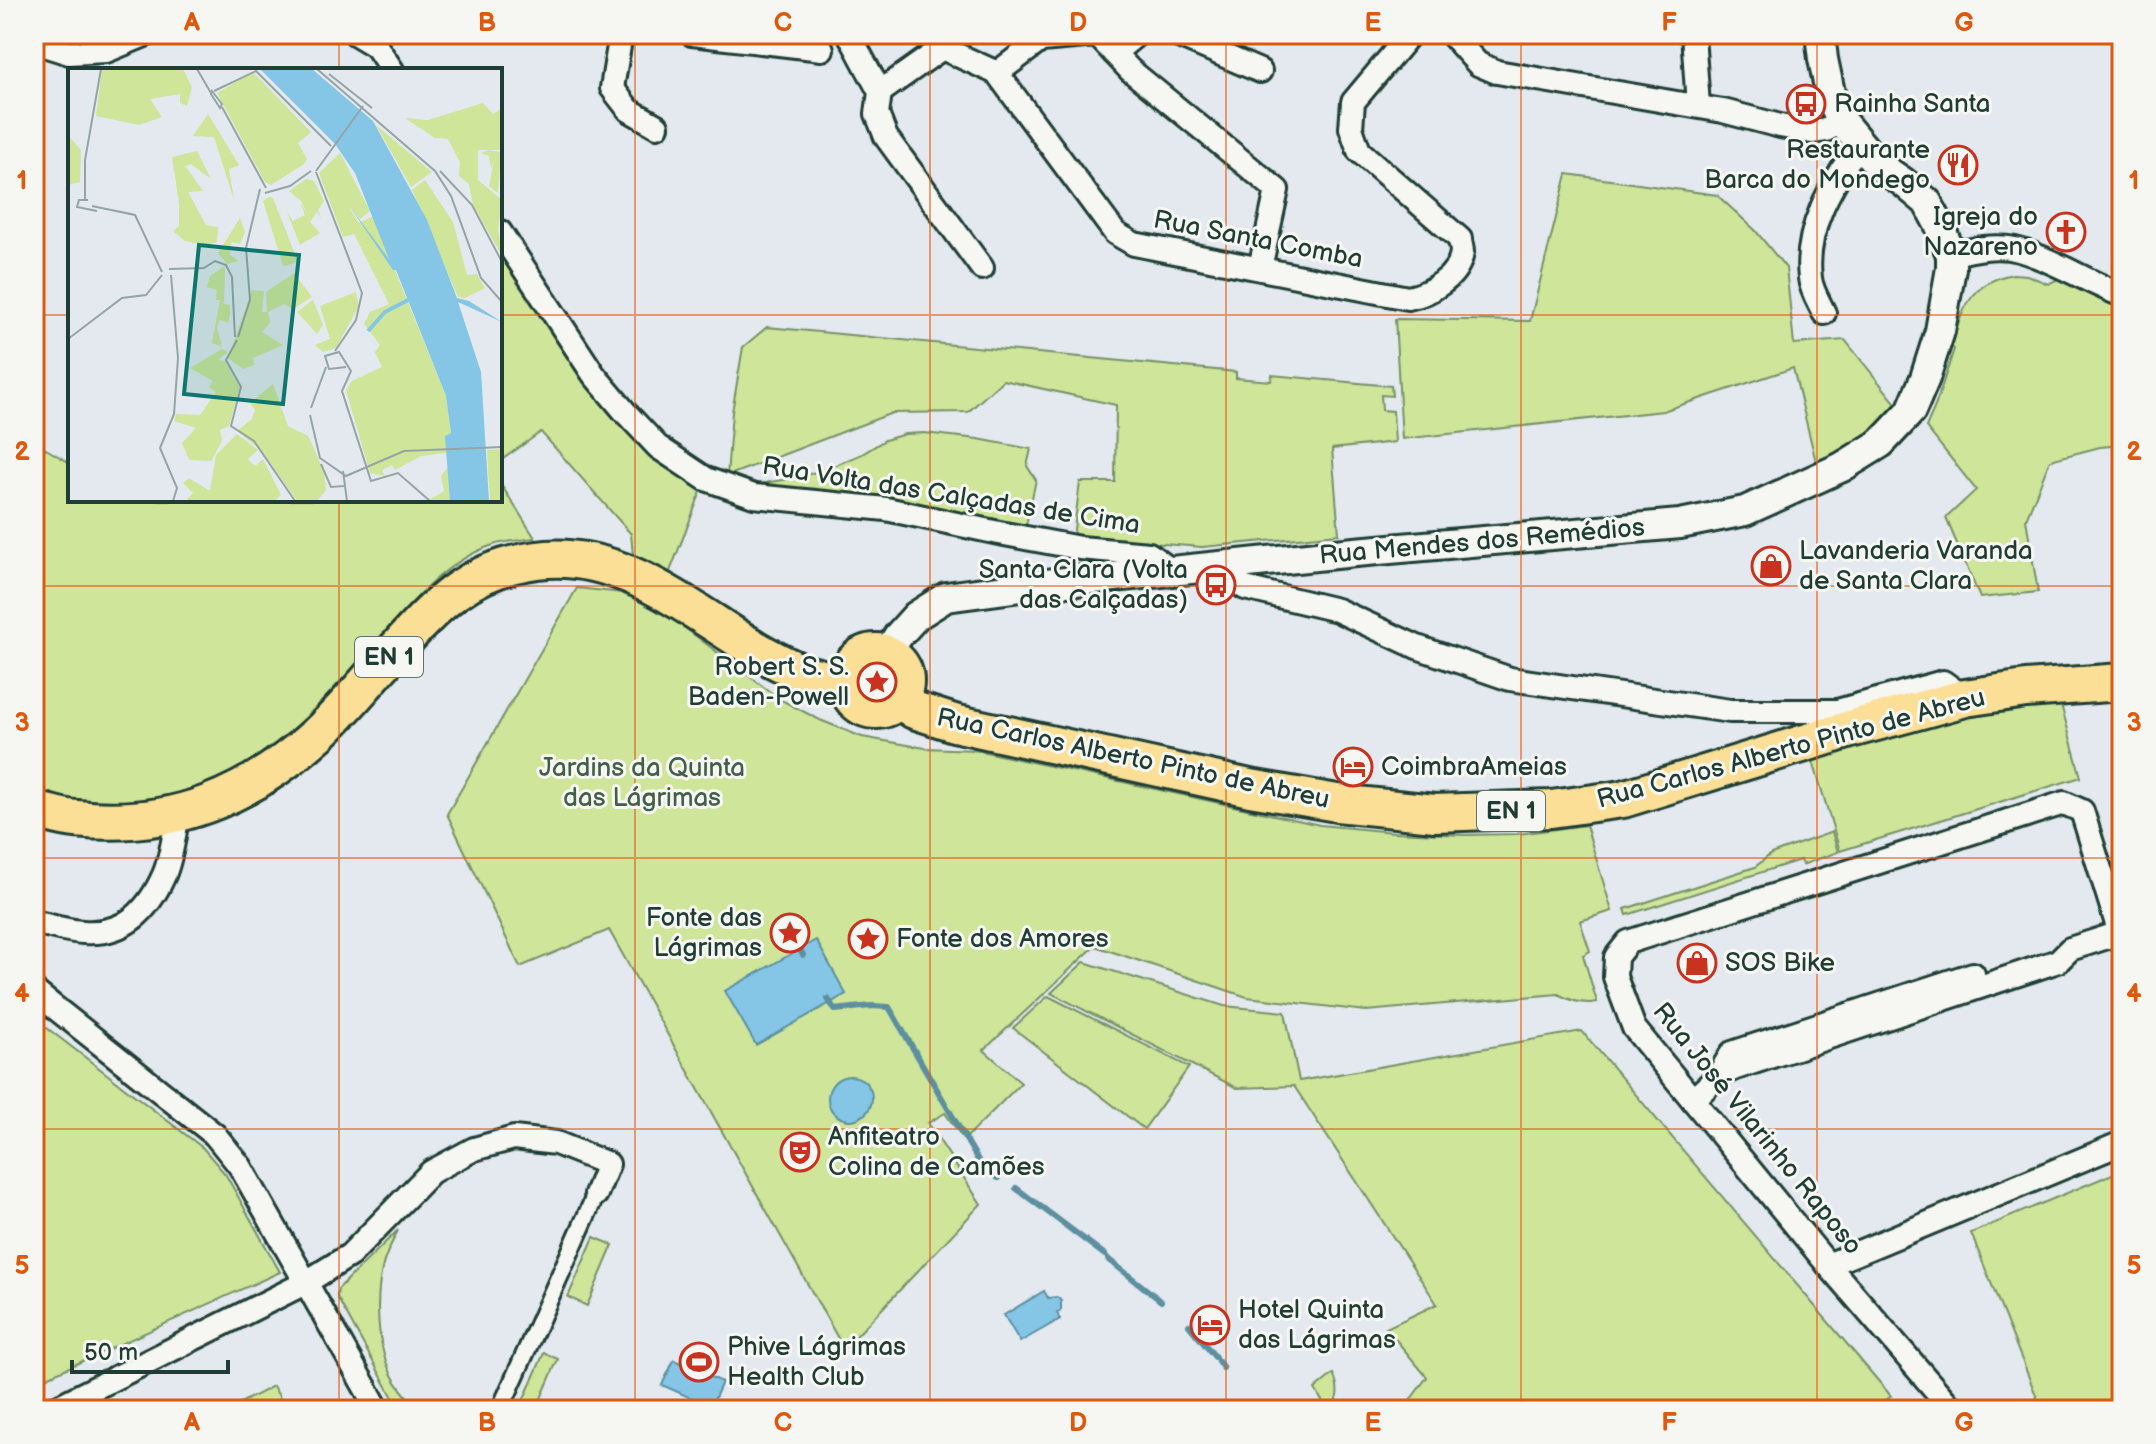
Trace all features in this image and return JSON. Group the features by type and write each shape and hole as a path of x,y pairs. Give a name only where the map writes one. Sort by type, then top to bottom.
{"main road":[{"name":"EN 1","path":"34,810 73,819 125,821 178,814 226,798 268,774 319,732 432,609 472,580 505,566 540,559 579,561 621,571 663,591 784,665 824,679 847,679"},
{"path":"887,654 901,666 905,685 899,699 888,708 864,708 849,690 847,679 852,666 863,655 887,654"},
{"name":"Rua Carlos Alberto Pinto de Abreu","path":"899,699 914,710 954,723 1250,788 1337,803 1435,813 1551,809 1623,799 1854,728 1965,698 2026,689 2122,682"}],"street":[{"path":"34,42 69,53 106,51 147,34"},
{"path":"356,34 376,46 391,68"},
{"path":"621,34 612,88 629,110 657,126"},
{"path":"692,34 822,49"},
{"path":"849,34 880,92 877,114 886,137 982,268"},
{"path":"1114,53 1137,34"},
{"path":"1174,34 1260,71"},
{"name":"Rua Santa Comba","path":"880,92 942,48 997,73 1115,233 1134,244 1408,298 1438,287 1453,270 1462,254 1460,239 1359,151 1351,128 1353,102 1410,34"},
{"path":"1451,34 1478,64 1497,72 1698,106 1812,132 1850,133"},
{"path":"1693,34 1698,106"},
{"path":"1820,34 1832,102 1850,133 1878,165 1927,202 1951,255 1975,249 2018,250 2122,295"},
{"path":"997,73 1041,40 1097,35 1130,70 1277,190 1260,268"},
{"path":"1824,313 1810,281 1812,237 1850,133"},
{"name":"Rua Volta das Calçadas de Cima","path":"502,235 594,375 658,447 706,479 754,496 886,509 1080,548 1149,554 1173,572"},
{"name":"Rua Mendes dos Remédios","path":"887,654 916,616 946,597 1355,552 1680,524 1745,511 1842,467 1881,443 1911,411 1940,331 1951,255"},
{"path":"1214,567 1245,588 1337,610 1417,647 1510,679 1730,711 1837,711 1943,682 1965,698"},
{"name":"Rua José Vilarinho Raposo","path":"1953,1410 1828,1265 1634,1028 1615,977 1616,957 1628,942 2064,803 2082,811 2121,936"},
{"path":"34,922 83,932 103,931 133,920 165,874 178,814"},
{"path":"1693,1100 1718,1076 1736,1068 2058,961 2070,949 2121,936"},
{"path":"34,991 215,1135 240,1166 378,1410"},
{"path":"51,1410 305,1283 350,1255 431,1172 474,1149 514,1138 556,1143 608,1164 500,1410"},
{"path":"1828,1265 2122,1143"}],"green space":[{"path":"1567,174 1717,195 1755,230 1786,268 1794,344 1845,340 1897,405 1870,433 1817,466 1793,368 1663,411 1402,439 1395,319 1530,321"},
{"path":"502,255 651,455 702,489 669,574 633,555 631,534 541,432 502,460"},
{"path":"2013,274 2027,275 2048,284 2058,279 2122,305 2122,445 2100,447 2050,460 2026,519 2038,592 1980,598 1946,518 1976,490 1926,427 1954,349 1950,346 1964,310 1987,284"},
{"path":"767,327 1236,372 1236,378 1271,381 1272,375 1391,386 1392,396 1381,395 1382,410 1393,411 1395,442 1332,449 1339,534 1202,547 1073,537 1080,482 1115,482 1116,405 1003,380 968,412 892,413 727,476 732,412 743,347"},
{"path":"924,433 1031,449 1027,466 1036,480 1026,525 889,498 758,487 758,484 800,477 831,467 885,440"},
{"path":"34,442 68,462 68,502 502,502 502,486 535,538 493,545 458,562 442,574 302,721 262,755 218,781 165,796 111,802 70,799 34,787"},
{"name":"Jardins da Quinta das Lágrimas","path":"577,588 632,594 681,625 781,700 862,737 925,748 976,750 1320,825 1465,835 1518,834 1586,825 1612,911 1580,921 1590,951 1583,955 1597,1002 1577,1002 1558,994 1366,1011 1247,997 1095,946 984,1050 1021,1083 964,1140 945,1113 928,1123 981,1204 844,1349 609,930 520,967 447,814"},
{"path":"2060,701 2081,777 1840,851 1812,758 1969,714"},
{"path":"1832,832 1838,852 1802,865 1800,860 1627,915 1625,909 1755,867 1771,854"},
{"path":"1084,962 1224,1006 1285,1012 1299,1081 1582,1031 1891,1396 1875,1410 1403,1410 1427,1377 1386,1328 1437,1304 1294,1086 1237,1088 1051,993"},
{"path":"1048,996 1189,1067 1144,1129 1013,1028"},
{"path":"34,1018 203,1148 226,1175 280,1272 34,1383"},
{"path":"2122,1170 2122,1406 2114,1410 2042,1410 1971,1233"},
{"path":"398,1230 380,1278 380,1335 392,1375 419,1410 400,1410 337,1297 338,1289"},
{"path":"594,1237 613,1245 587,1306 568,1297"},
{"path":"544,1353 558,1359 536,1410 519,1410"},
{"path":"1333,1374 1337,1388 1336,1401 1331,1410 1321,1410 1322,1401 1315,1389"},
{"path":"273,1386 287,1410 227,1410"}],"water":[{"path":"816,940 846,994 756,1045 725,991"},
{"path":"850,1076 865,1083 872,1098 865,1113 850,1120 835,1113 828,1098 835,1083"},
{"path":"1044,1291 1048,1298 1057,1297 1061,1301 1061,1310 1057,1313 1060,1319 1020,1342 1004,1315"},
{"path":"674,1360 722,1382 711,1407 662,1385"}],"waterway":[{"path":"790,933 803,955"},
{"path":"828,999 835,1010 889,1007 982,1167 998,1178"},
{"path":"1016,1188 1105,1255"},
{"path":"1108,1259 1161,1301"},
{"path":"1189,1325 1215,1357"},
{"path":"1218,1361 1223,1368"}],"place":[{"name":"Rainha Santa","path":"1806,104"},
{"name":"Restaurante Barca do Mondego","path":"1958,165"},
{"name":"Igreja do Nazareno","path":"2066,232"},
{"name":"Lavanderia Varanda de Santa Clara","path":"1771,566"},
{"name":"Santa Clara (Volta das Calçadas)","path":"1216,585"},
{"name":"Robert S. S. Baden-Powell","path":"877,682"},
{"name":"CoimbraAmeias","path":"1353,767"},
{"name":"Fonte das Lágrimas","path":"790,933"},
{"name":"Fonte dos Amores","path":"868,939"},
{"name":"SOS Bike","path":"1697,963"},
{"name":"Anfiteatro Colina de Camões","path":"800,1152"},
{"name":"Hotel Quinta das Lágrimas","path":"1210,1325"},
{"name":"Phive Lágrimas Health Club","path":"699,1362"}]}
